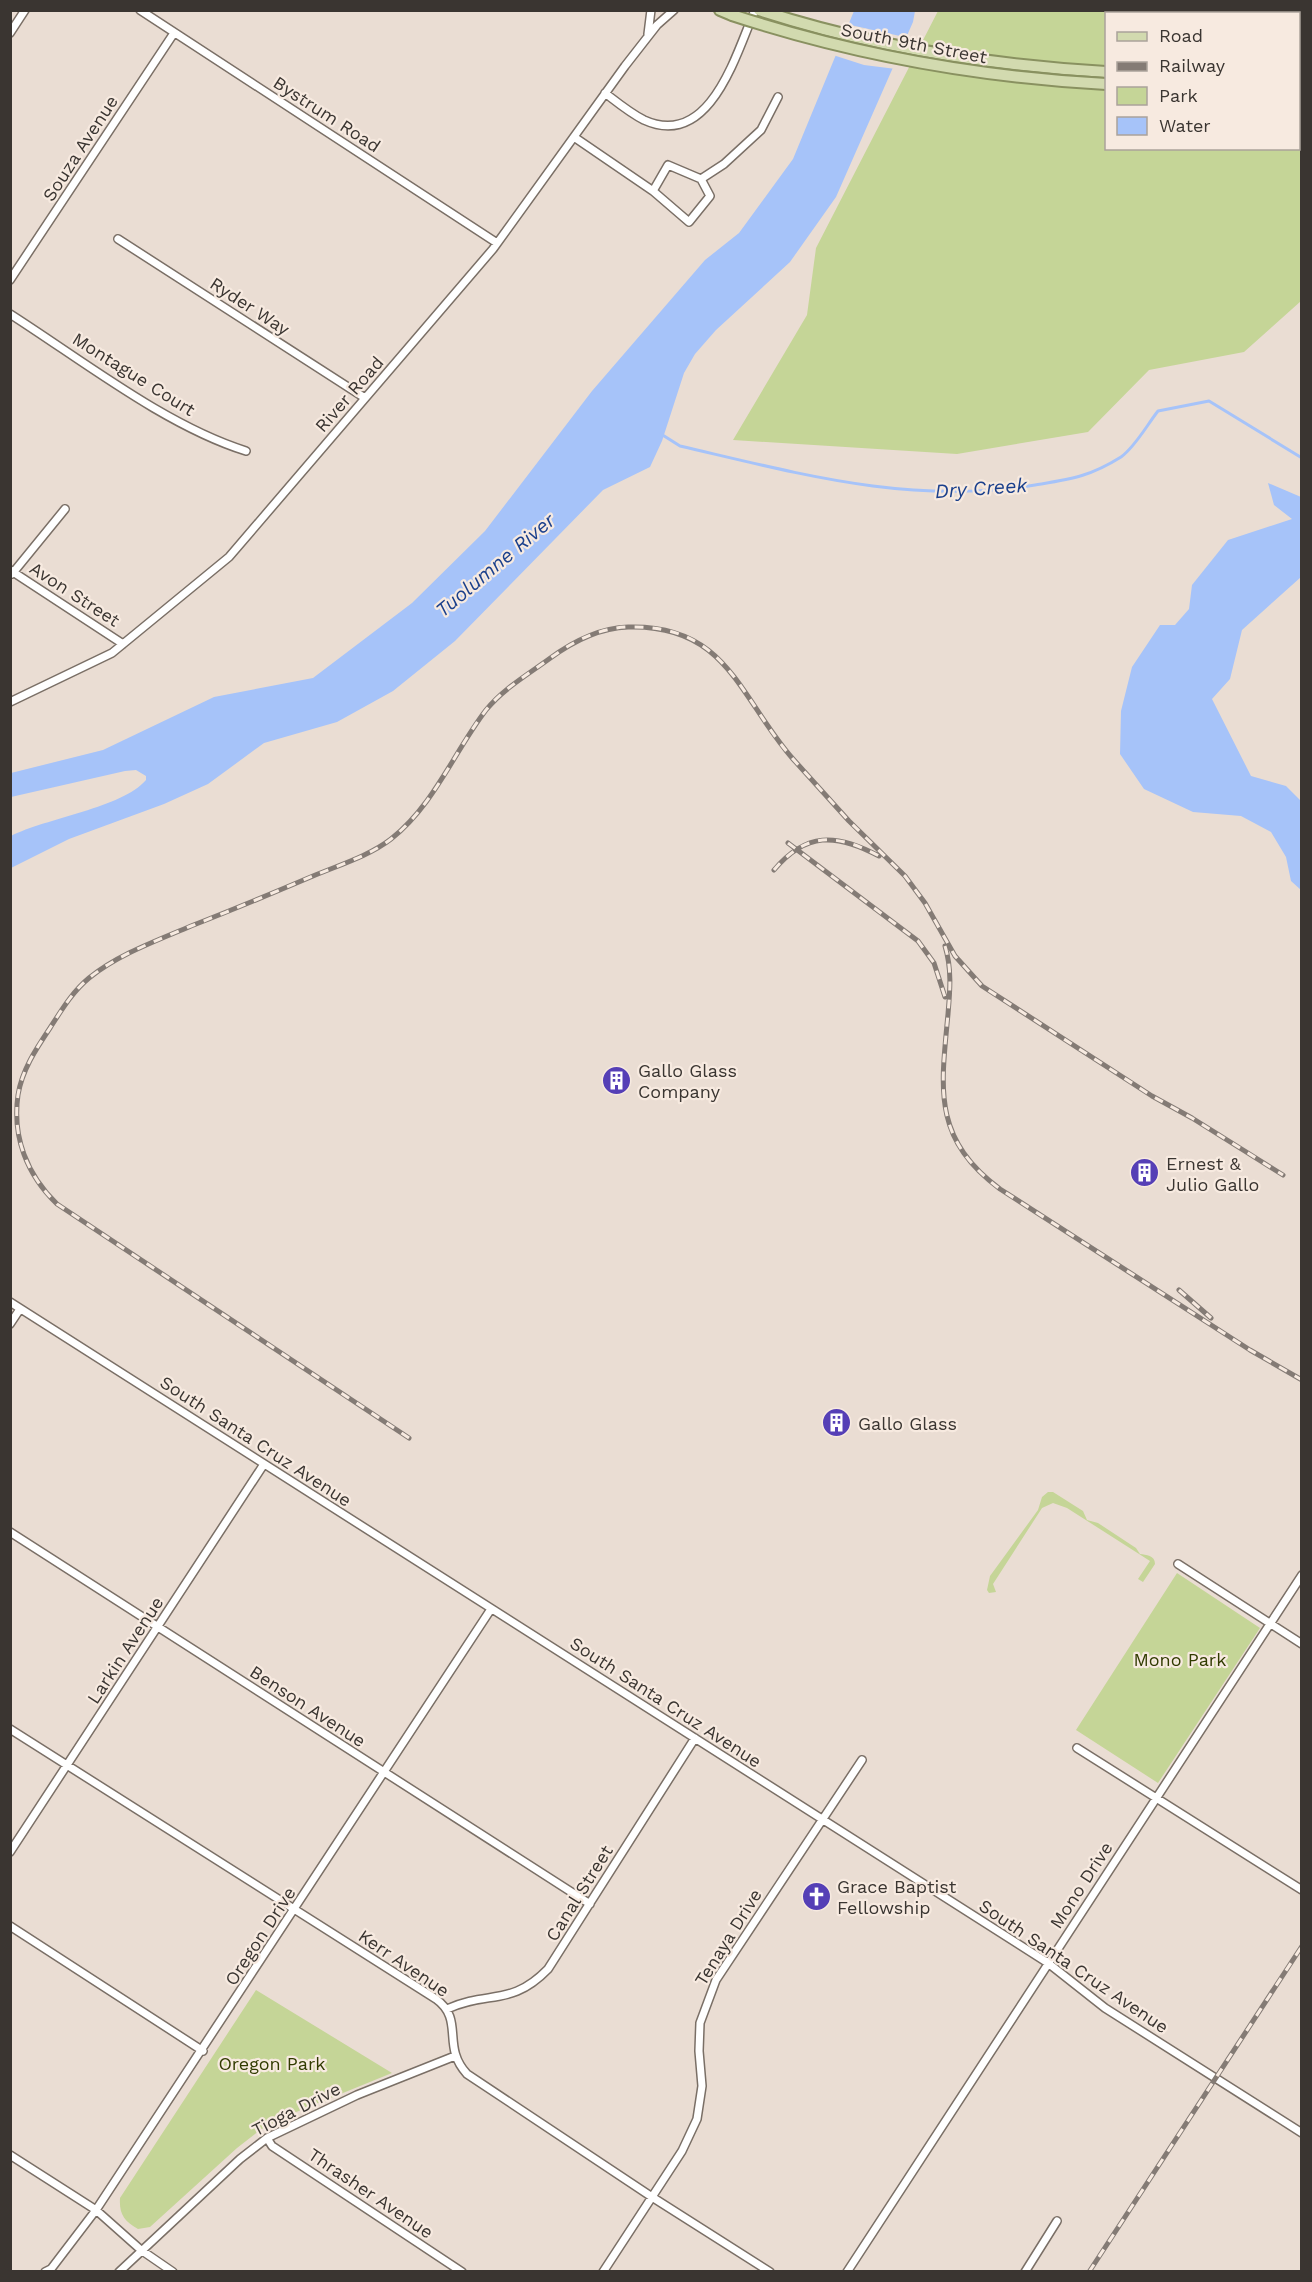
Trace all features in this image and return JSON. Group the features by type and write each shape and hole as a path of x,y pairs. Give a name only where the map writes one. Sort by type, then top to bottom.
{"main road":[{"name":"South 9th Street","path":"720,10 808,39 921,64 1004,76 1105,84"},
{"name":"South 9th Street","path":"757,10 830,32 929,53 1027,66 1105,72"}],"street":[{"path":"10,33 25,10"},
{"name":"Bystrum Road","path":"140,10 497,243"},
{"path":"648,37 651,10"},
{"name":"River Road","path":"10,702 112,654 230,557 497,243 605,93 648,37 674,10"},
{"path":"605,93 646,121 664,125 683,123 704,111 718,95 757,10"},
{"name":"Souza Avenue","path":"10,280 174,33"},
{"path":"701,179 724,164 761,130 778,97"},
{"path":"574,137 653,191 689,222 710,196 701,179 668,165 653,191"},
{"name":"Ryder Way","path":"118,239 365,398"},
{"name":"Montague Court","path":"10,314 175,420 215,441 246,451"},
{"path":"11,573 65,510"},
{"name":"Avon Street","path":"11,573 123,644"},
{"name":"South Santa Cruz Avenue","path":"10,1302 1048,1963 1105,2008 1302,2133"},
{"path":"10,1324 20,1309"},
{"name":"Larkin Avenue","path":"10,1852 264,1464"},
{"name":"Benson Avenue","path":"10,1532 590,1904"},
{"path":"1178,1564 1302,1644"},
{"name":"Mono Drive","path":"847,2271 1302,1575"},
{"name":"Oregon Drive","path":"45,2271 51,2269 96,2210 385,1774 491,1609"},
{"name":"Kerr Avenue","path":"10,1729 423,1990 447,2008 452,2021 455,2056"},
{"name":"Canal Street","path":"447,2008 471,2000 514,1994 527,1988 548,1969 695,1738"},
{"path":"1077,1748 1302,1890"},
{"name":"Tenaya Drive","path":"603,2271 682,2151 697,2119 702,2086 699,2034 709,1994 862,1760"},
{"path":"10,1926 202,2050"},
{"path":"455,2056 471,2077 652,2198 770,2271"},
{"name":"Tioga Drive","path":"119,2271 240,2159 267,2138 357,2095 455,2056"},
{"name":"Thrasher Avenue","path":"267,2138 272,2146 462,2271"},
{"path":"10,2155 96,2210 141,2250 173,2271"},
{"path":"1024,2271 1058,2221"}],"green space":[{"path":"938,11 1301,11 1301,301 1244,352 1149,370 1088,432 957,454 733,440 807,315 816,248"},
{"path":"1048,1492 1053,1492 1083,1511 1087,1520 1098,1523 1136,1548 1140,1554 1152,1557 1155,1564 1143,1582 1138,1579 1150,1561 1067,1508 1053,1503 1042,1508 993,1584 996,1592 989,1593 987,1590 990,1576 1038,1510 1042,1497"},
{"name":"Mono Park","path":"1177,1573 1260,1628 1158,1783 1076,1730"},
{"name":"Oregon Park","path":"256,1990 392,2073 284,2117 260,2130 150,2227 138,2229 123,2216 120,2198"}],"water":[{"name":"Tuolumne River","path":"854,11 915,11 913,22 836,197 790,262 716,330 695,354 684,373 662,441 650,467 603,490 455,641 393,691 337,722 264,743 208,784 164,804 69,839 11,868 11,836 120,798 135,790 146,780 146,776 136,770 125,771 11,797 11,773 103,750 214,697 313,678 412,603 485,531 592,391 705,260 739,233 793,159"},
{"path":"1268,483 1301,497 1301,577 1242,630 1230,679 1212,699 1251,776 1286,786 1301,801 1301,890 1291,881 1286,857 1271,832 1241,816 1193,812 1144,789 1120,754 1121,711 1132,667 1160,625 1175,625 1189,609 1192,585 1228,540 1292,519 1274,505"}],"pier":[{"path":"846,24 909,38 896,69 864,65 833,55"}],"waterway":[{"name":"Dry Creek","path":"661,434 680,446 856,484 943,491 989,490 1048,483 1089,473 1110,464 1126,453 1158,411 1209,401 1302,458"}],"railway":[{"path":"409,1438 57,1204 37,1181 24,1154 17,1126 20,1086 26,1068 40,1044 67,1002 89,978 138,949 354,860 391,839 432,794 474,726 493,702 558,653 596,633 628,627 661,629 688,638 709,651 743,689 793,759 849,821 905,876 925,903 955,956 982,986 1152,1096 1192,1118 1283,1175"},
{"path":"774,870 798,849 822,840 849,843 879,856"},
{"path":"788,843 918,941 934,963 945,997"},
{"path":"945,946 950,980 943,1089 952,1131 962,1151 978,1170 1000,1189 1250,1350 1302,1380"},
{"path":"1179,1290 1211,1318"},
{"path":"1089,2272 1302,1946"}],"place":[{"name":"Gallo Glass Company","path":"617,1080"},
{"name":"Ernest & Julio Gallo","path":"1145,1173"},
{"name":"Gallo Glass","path":"837,1423"},
{"name":"Grace Baptist Fellowship","path":"816,1896"}]}
